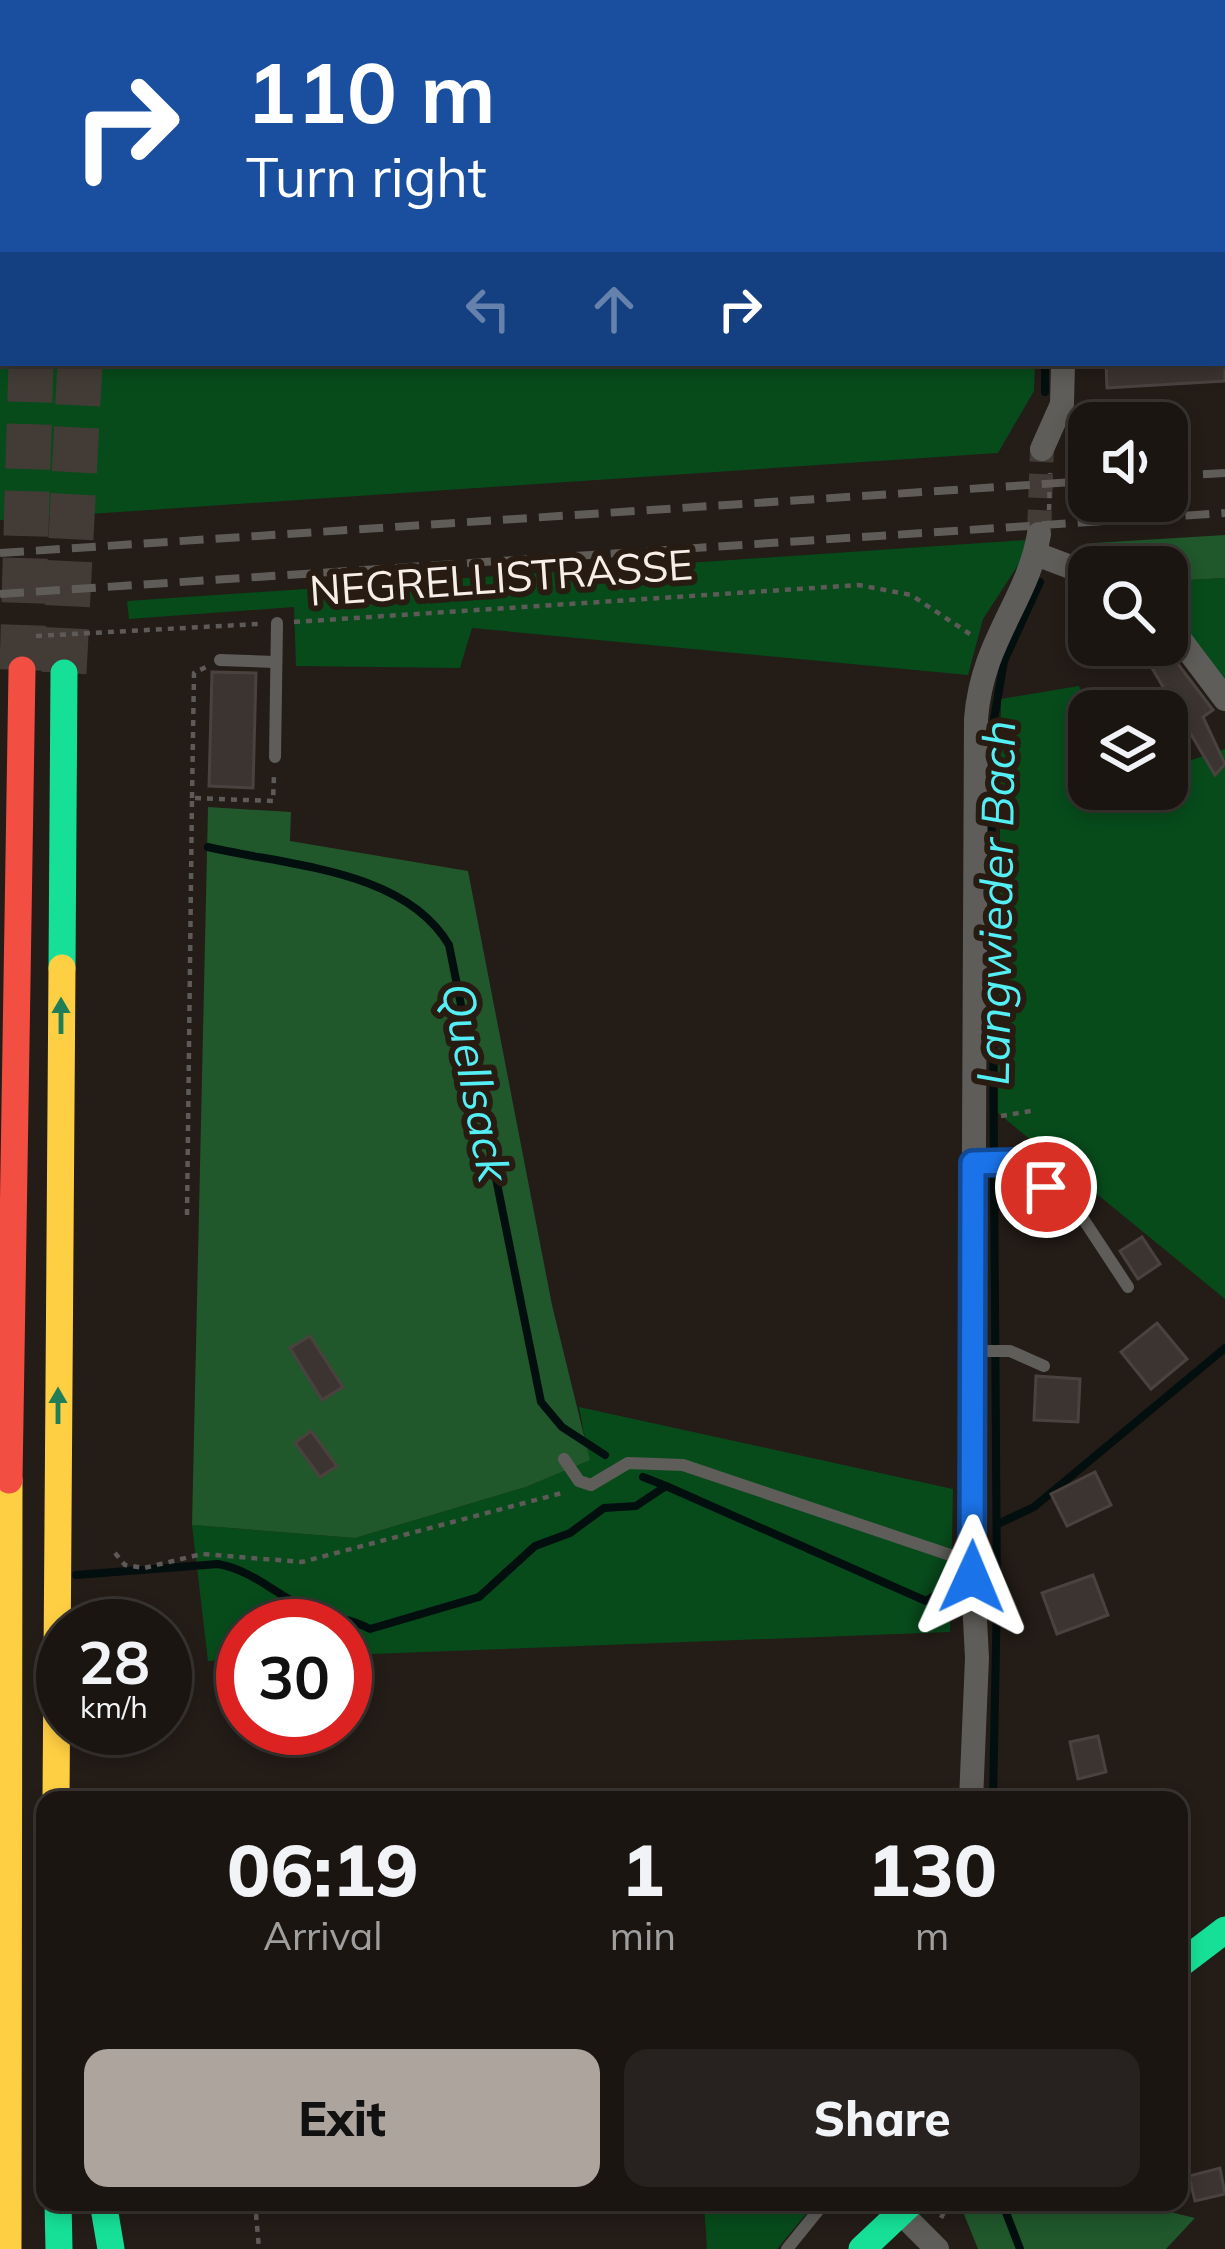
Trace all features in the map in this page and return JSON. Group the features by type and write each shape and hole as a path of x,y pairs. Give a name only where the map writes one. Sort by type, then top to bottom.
{"main road":[{"path":"8,2249 7,1640 22,670"},
{"path":"56,1791 64,673"},
{"path":"0,820 23,706"},
{"path":"1188,1958 1225,1930"},
{"path":"58,2211 59,2249"},
{"path":"105,2211 111,2249"},
{"path":"865,2245 896,2211"}],"street":[{"path":"1046,459 1062,404 1063,366"},
{"path":"971,1791 981,1351 976,719 989,648 1041,533 1068,556"},
{"path":"1188,650 1225,700"},
{"path":"905,2211 937,2249"}],"lane":[{"path":"275,757 277,623"},
{"path":"220,660 276,662"},
{"path":"980,1163 1008,1162 1078,1211 1128,1287"},
{"path":"981,1351 1003,1351 1043,1366"},
{"path":"563,1459 579,1481 591,1485 628,1463 683,1465 973,1581"},
{"path":"787,2249 818,2211"}],"path":[{"path":"1041,533 1046,459"},
{"name":"NEGRELLISTRASSE","path":"23,637 860,585 911,595 989,648"},
{"path":"187,1215 194,673 220,660"},
{"path":"192,798 272,801 275,757"},
{"path":"1010,1113 1031,1111"},
{"path":"115,1553 125,1565 144,1568 202,1554 302,1562 591,1485"},
{"path":"256,2211 259,2249"}],"green space":[{"path":"0,366 1035,366 1034,391 998,453 0,520"},
{"path":"1225,535 1225,578 1188,580 1188,546 1094,543"},
{"path":"1026,540 1026,553 983,619 968,675 472,628 460,668 296,666 294,607 129,619 127,601"},
{"path":"1225,578 1225,685 1188,634 1188,580"},
{"path":"1079,686 1080,690 1068,690 1068,810 1188,810 1188,761 1225,749 1225,1299 998,1113 1001,699"},
{"path":"208,807 291,812 290,841 468,871 552,1305 590,1460 526,1487 355,1538 192,1525"},
{"path":"579,1407 953,1489 950,1632 372,1654 372,1599 216,1599 216,1661 208,1661 192,1525 355,1538 526,1487 589,1460"},
{"path":"705,2211 809,2211 777,2249 707,2249"},
{"path":"963,2211 1166,2211 1195,2218 1166,2249 978,2249"}],"building":[{"path":"1106,366 1225,366 1225,381 1107,388"},
{"path":"1151,666 1179,666 1213,710 1203,717 1225,764 1215,775 1188,729 1188,690 1165,690"},
{"path":"212,672 256,673 253,788 209,786"},
{"path":"1142,1237 1160,1264 1138,1279 1120,1251"},
{"path":"1157,1323 1187,1359 1151,1389 1121,1352"},
{"path":"310,1336 343,1387 322,1400 290,1348"},
{"path":"1036,1376 1080,1379 1078,1422 1034,1420"},
{"path":"311,1431 337,1466 320,1477 295,1443"},
{"path":"1095,1472 1111,1505 1067,1526 1051,1494"},
{"path":"1093,1575 1108,1615 1057,1634 1042,1593"},
{"path":"1098,1736 1106,1772 1078,1779 1070,1742"},
{"path":"1220,2168 1225,2194 1195,2201 1189,2176"}],"waterway":[{"name":"Langwieder Bach","path":"1045,366 1045,392"},
{"name":"Langwieder Bach","path":"997,1593 991,737 1004,661 1040,582"},
{"name":"Quellsack","path":"208,847 308,866 374,886 404,900 449,945 541,1402 562,1427 605,1455"},
{"path":"1000,1523 1034,1507 1225,1348"},
{"name":"Quellsack","path":"643,1477 666,1486"},
{"name":"Langwieder Bach","path":"76,1575 218,1564 253,1577 305,1608 370,1629 479,1597 535,1546 570,1533 604,1508 636,1506 666,1486 926,1601 944,1589 997,1593 993,1791"},
{"name":"Langwieder Bach","path":"1005,2211 1020,2249"}],"tunnel":[{"path":"22,670 31,366"},
{"path":"64,673 80,366"},
{"path":"1039,534 1042,449"}],"railway":[{"path":"1188,475 1225,473"},
{"path":"0,553 1068,482"},
{"path":"0,594 1225,513"}],"traffic: fast":[{"path":"62,968 64,673"},
{"path":"1188,1958 1225,1930"},
{"path":"58,2211 59,2249"},
{"path":"105,2211 111,2249"},
{"path":"862,2249 902,2211"}],"traffic: slow":[{"path":"56,1791 62,968"},
{"path":"8,2249 9,1480"}],"traffic: jam":[{"path":"9,1480 22,670"}],"route":[{"path":"972,1577 973,1163 1013,1162 1046,1187"}]}
